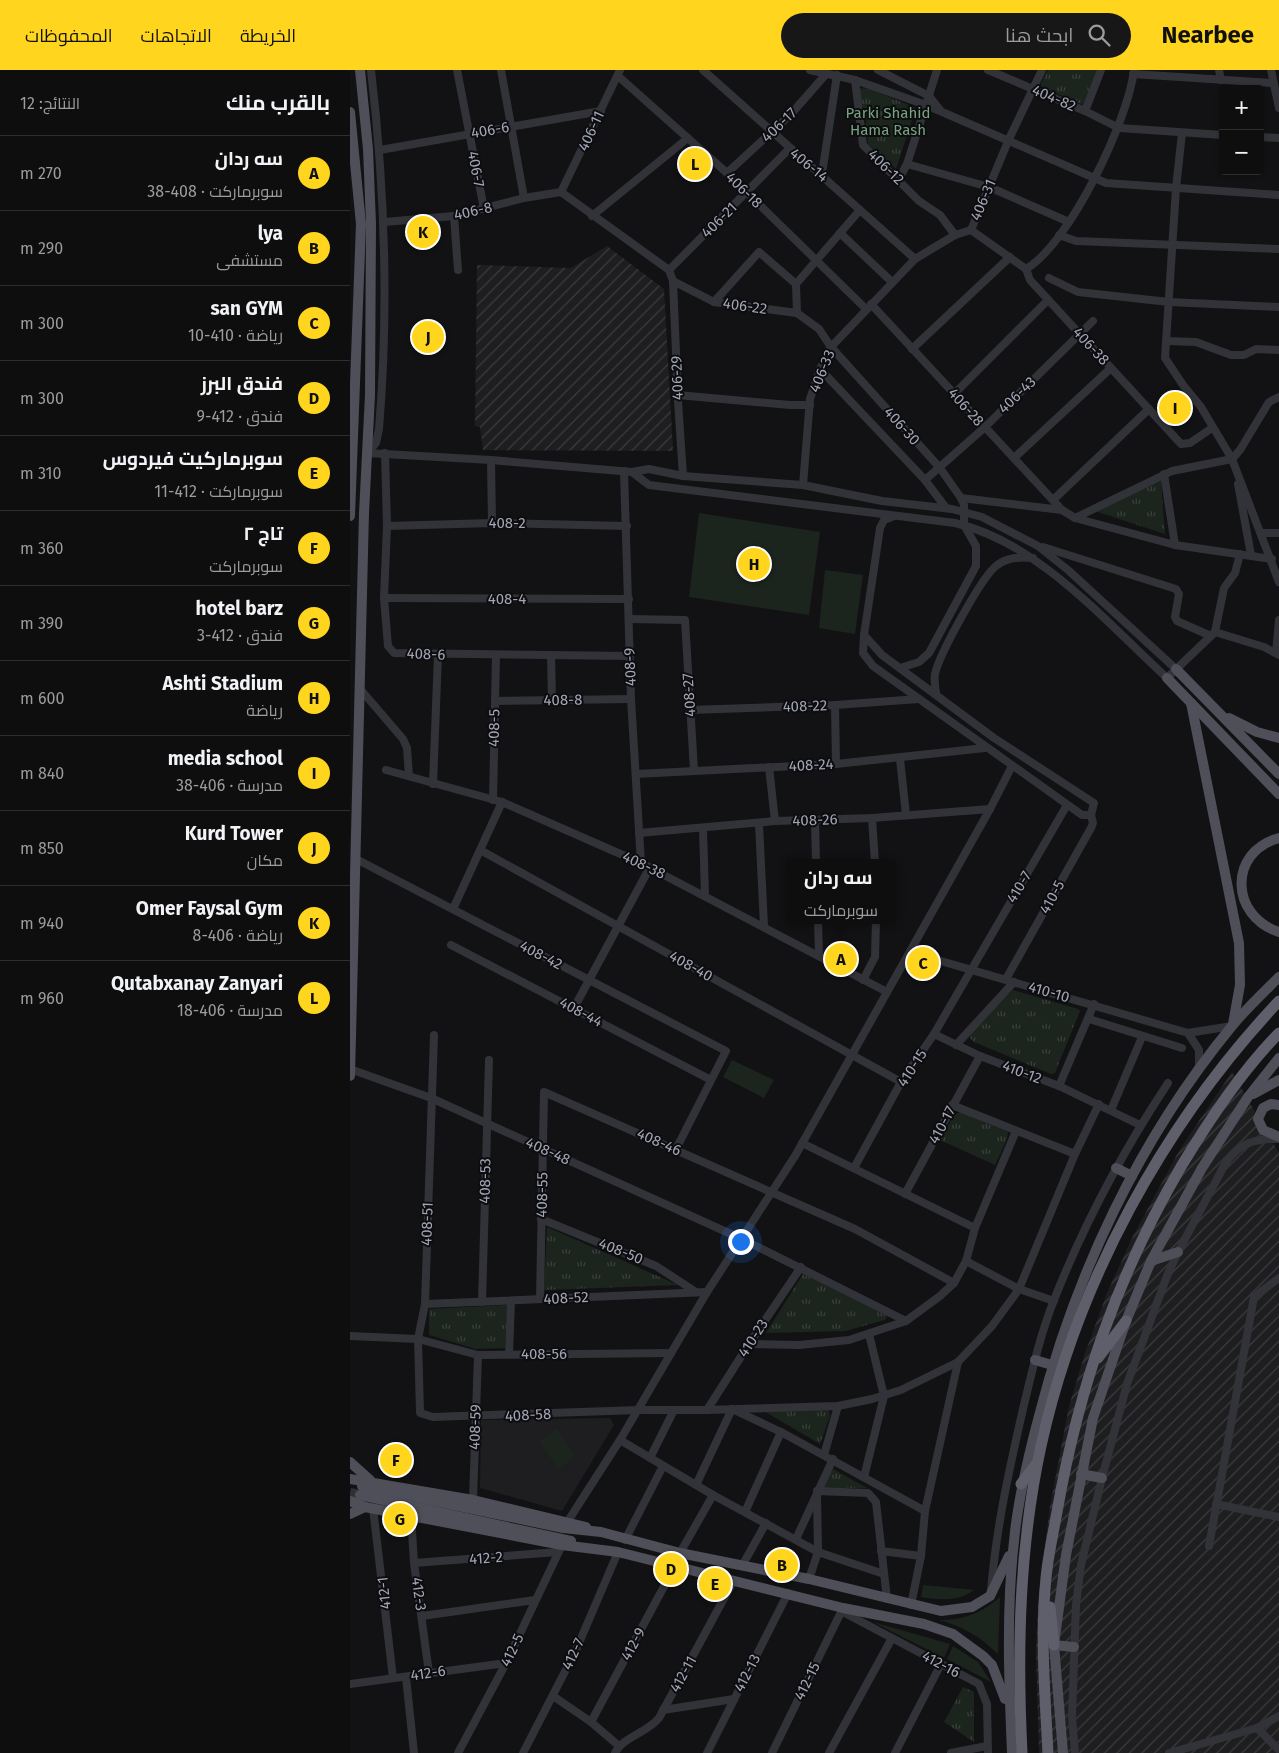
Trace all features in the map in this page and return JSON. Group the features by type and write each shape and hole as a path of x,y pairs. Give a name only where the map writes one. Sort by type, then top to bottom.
{"highway":[{"path":"1022,1753 1018,1655 1024,1554 1038,1462 1051,1408 1081,1318 1118,1230 1141,1186 1192,1107 1252,1030 1279,1001"},
{"path":"1048,1753 1043,1670 1046,1576 1064,1471 1092,1365 1110,1312 1130,1263 1157,1208 1222,1102 1279,1034"},
{"path":"1092,1365 1126,1321"},
{"path":"1021,1484 1038,1462"},
{"path":"1046,1576 1054,1645"}],"main road":[{"path":"350,1076 367,453 371,224 368,150 360,70"},
{"path":"350,112 361,224 353,372 350,516"},
{"path":"351,491 360,508 364,530"},
{"path":"1176,669 1279,774"},
{"path":"1167,678 1279,794"},
{"path":"1191,703 1239,943 1240,985 1232,1026"},
{"path":"1224,716 1257,732 1279,738"},
{"path":"1279,838 1262,845 1254,852 1242,873 1241,887 1243,900 1258,922 1279,932"},
{"path":"1012,1753 1009,1712 1008,1635 1014,1541 1021,1484 1052,1365 1089,1262 1132,1176 1158,1131 1232,1026 1279,977"},
{"path":"1063,1753 1054,1645 1066,1555 1093,1418 1126,1321 1151,1261 1202,1168 1248,1097 1279,1058"},
{"path":"1248,1097 1279,1080"},
{"path":"1279,1106 1271,1104 1263,1108 1258,1119 1263,1130 1279,1138"},
{"path":"1116,1168 1132,1176"},
{"path":"1151,1261 1178,1252"},
{"path":"1035,1360 1052,1365"},
{"path":"350,1462 364,1487 563,1528 601,1532"},
{"path":"1081,1474 1102,1478"},
{"path":"351,1480 364,1487 546,1534 595,1550"},
{"path":"364,1487 473,1500 568,1521 625,1540 809,1579 887,1600 941,1611 963,1610 990,1596 1004,1572 1014,1541"},
{"path":"350,1501 369,1507 560,1549 618,1552 788,1593 842,1610 906,1620 953,1634 983,1656 997,1676 1009,1712"},
{"path":"350,1514 369,1507"},
{"path":"906,1620 911,1605"},
{"path":"1054,1645 1074,1647"}],"street":[{"path":"367,453 376,443 379,429 384,222 380,150 371,70"},
{"name":"406-7","path":"457,70 484,209"},
{"path":"501,70 524,198"},
{"name":"406-14","path":"704,70 771,133 822,174 915,259"},
{"path":"810,70 855,80 942,111 1106,183 1279,195"},
{"path":"878,70 929,96 942,111"},
{"path":"899,179 907,164 937,70"},
{"name":"404-82","path":"988,70 1085,111 1119,128"},
{"name":"406-31","path":"915,259 956,235 971,230 1009,139 1042,70"},
{"path":"1085,111 1101,70"},
{"path":"1219,70 1221,80"},
{"path":"1270,70 1278,96 1279,108"},
{"path":"1026,269 1038,262 1069,222 1094,177 1119,128 1134,72 1273,83"},
{"name":"406-11","path":"561,192 619,73"},
{"name":"406-18","path":"619,73 727,173 816,261 868,306"},
{"name":"406-17","path":"727,173 771,133 827,73"},
{"path":"822,174 837,75"},
{"name":"406-12","path":"855,80 863,146 919,200 940,215 956,235"},
{"name":"406-6","path":"380,150 601,111"},
{"path":"1119,128 1219,135"},
{"path":"1182,133 1176,188 1165,358 1201,407 1232,459 1277,570 1279,582"},
{"path":"1264,137 1279,138"},
{"path":"592,216 688,138"},
{"name":"406-21","path":"669,270 790,149"},
{"path":"907,164 989,187 1069,222"},
{"path":"561,192 669,270 673,281"},
{"name":"406-8","path":"384,222 454,216 524,198 561,192"},
{"path":"797,313 796,284 860,210"},
{"path":"454,216 458,270"},
{"name":"406-38","path":"971,230 1026,269 1030,280 1181,444 1190,443 1212,428"},
{"path":"840,233 892,282"},
{"path":"1059,235 1076,241 1279,249"},
{"path":"714,302 759,252 796,284"},
{"path":"912,349 1010,257"},
{"name":"406-33","path":"803,485 810,405 820,369 831,347 868,306 915,259"},
{"path":"1049,278 1078,292 1169,302 1279,307"},
{"name":"406-22","path":"673,281 714,302 797,313 818,329 831,347"},
{"name":"406-29","path":"673,281 677,395 683,476"},
{"path":"954,394 1048,300"},
{"name":"406-28","path":"868,306 912,349 1062,510"},
{"name":"406-43","path":"925,480 984,428 1093,321"},
{"path":"1166,341 1196,342 1231,355 1244,355 1256,349 1279,350"},
{"name":"406-30","path":"831,347 940,468 961,498 964,525"},
{"path":"1014,458 1112,368"},
{"name":"406-30","path":"820,369 925,480 946,508"},
{"path":"677,395 790,406 810,405"},
{"path":"1075,518 1164,474 1183,467 1232,459 1240,450 1269,402 1279,397"},
{"path":"1053,500 1149,409"},
{"path":"367,453 491,460 632,472 649,469 683,476 803,485 882,501 946,508 982,516 1038,546 1096,593 1176,669"},
{"name":"408-6","path":"385,453 388,526 384,598 388,646 394,653 496,656 630,656"},
{"path":"491,460 492,523"},
{"path":"1235,468 1251,555"},
{"name":"408-9","path":"624,471 631,699 641,863"},
{"path":"632,472 648,485 964,525 996,536 1034,558 1057,576 1167,678 1213,634 1224,588 1235,573 1240,554"},
{"path":"1164,474 1174,546"},
{"path":"961,498 986,503 1062,510 1075,518 1174,546 1272,559"},
{"path":"864,635 882,655 1014,752 1094,803 1092,815 1085,817 985,748 869,663 862,648 880,528 879,520 872,513"},
{"path":"880,528 884,520 896,516"},
{"name":"408-2","path":"388,526 492,523 627,526"},
{"path":"900,668 919,662 929,654 976,566 977,552 964,525"},
{"path":"1261,533 1279,533"},
{"path":"1038,546 1176,589 1179,594 1175,617 1177,621 1278,654 1279,620"},
{"path":"936,693 934,682 937,667 972,600 996,565 1013,558 1034,558"},
{"path":"962,594 972,600"},
{"name":"408-4","path":"384,598 629,599"},
{"name":"408-27","path":"629,619 685,620 694,770"},
{"path":"433,784 438,655"},
{"path":"551,655 552,700"},
{"path":"869,663 873,658 882,655"},
{"name":"408-5","path":"493,800 496,656"},
{"path":"361,690 403,739 407,748 409,776"},
{"name":"408-8","path":"495,702 631,699"},
{"name":"408-22","path":"690,710 835,705 919,699"},
{"path":"835,705 836,764"},
{"name":"408-24","path":"636,774 836,764 900,759 985,748"},
{"path":"900,759 906,815"},
{"path":"568,1521 620,1440 707,1292 773,1192 802,1143 990,809 1012,766"},
{"path":"769,767 775,821"},
{"name":"408-38","path":"386,770 502,802 641,863 706,895 887,992"},
{"path":"453,909 502,802"},
{"name":"410-7","path":"970,969 1068,805"},
{"name":"408-26","path":"639,833 703,829 775,821 872,818 990,809"},
{"name":"410-5","path":"1006,979 1091,828 1093,824 1092,815"},
{"path":"872,818 875,859"},
{"path":"815,821 816,859"},
{"path":"759,824 764,926"},
{"path":"703,829 706,895"},
{"name":"408-40","path":"480,850 901,1082"},
{"name":"408-42","path":"356,859 726,1051 711,1080"},
{"path":"574,1008 650,867"},
{"path":"818,924 819,955"},
{"path":"863,980 875,957 876,924"},
{"name":"408-44","path":"450,945 711,1080"},
{"name":"410-10","path":"910,952 1094,1004 1188,1033 1232,1026"},
{"name":"410-15","path":"854,1168 901,1082 934,1034 970,969"},
{"path":"956,1045 1014,982"},
{"path":"1059,1086 1094,1004"},
{"path":"1089,1019 1182,1048"},
{"path":"1188,1033 1199,1050 1199,1071"},
{"name":"410-12","path":"934,1034 980,1056 1059,1086 1140,1125"},
{"name":"408-51","path":"420,1413 418,1339 425,1304 434,1035"},
{"path":"1110,1110 1142,1037"},
{"name":"410-17","path":"905,1194 980,1056"},
{"name":"408-53","path":"482,1302 489,1060"},
{"name":"408-48","path":"350,1069 431,1098 742,1239 906,1321"},
{"path":"676,1149 711,1080"},
{"path":"990,1596 996,1535 1003,1497 1035,1360 1054,1301 1116,1168 1140,1125 1168,1083"},
{"name":"408-46","path":"544,1092 855,1229 954,1283"},
{"name":"408-55","path":"540,1299 544,1092"},
{"path":"911,1605 921,1556 925,1511 958,1362 992,1326 1019,1288 1075,1154 1099,1104"},
{"path":"952,1105 1075,1154"},
{"path":"749,1344 826,1343 869,1334 906,1321 954,1283 966,1261 975,1228 1016,1131"},
{"path":"1075,1753 1072,1717 1074,1647 1081,1565 1127,1384 1178,1252 1225,1164 1234,1152 1252,1141 1279,1138"},
{"path":"802,1143 975,1228"},
{"name":"408-50","path":"542,1219 656,1266 696,1292"},
{"path":"966,1261 1019,1288 1054,1301"},
{"name":"410-23","path":"707,1410 801,1267"},
{"path":"1209,1546 1254,1297 1278,1281"},
{"name":"408-52","path":"425,1304 707,1292"},
{"path":"509,1354 510,1301"},
{"path":"864,1477 884,1396 869,1334"},
{"name":"408-56","path":"350,1336 418,1339 478,1355 671,1353"},
{"name":"408-59","path":"473,1500 478,1355"},
{"name":"408-58","path":"420,1413 433,1417 476,1418 638,1410 838,1406 884,1396 901,1390 958,1362"},
{"path":"824,1455 838,1406"},
{"path":"696,1485 732,1409 781,1432 925,1511"},
{"path":"650,1458 674,1410"},
{"path":"745,1512 781,1432"},
{"path":"620,1440 713,1495 818,1552 884,1574"},
{"path":"796,1539 833,1460"},
{"path":"625,1540 663,1466"},
{"path":"817,1491 868,1493 876,1502 887,1600"},
{"path":"809,1579 818,1552 817,1491"},
{"path":"680,1553 713,1495"},
{"path":"1216,1504 1279,1517"},
{"name":"412-1","path":"369,1507 393,1678"},
{"name":"412-3","path":"411,1516 414,1563 429,1673"},
{"path":"742,1566 766,1523"},
{"name":"412-2","path":"414,1563 560,1549"},
{"name":"412-5","path":"458,1753 506,1663 560,1549"},
{"path":"881,1551 921,1556"},
{"name":"412-7","path":"523,1753 553,1696 618,1552"},
{"name":"412-9","path":"591,1722 675,1566"},
{"name":"412-11","path":"617,1750 654,1723 663,1710 734,1580"},
{"name":"412-13","path":"707,1753 788,1593"},
{"path":"422,1616 535,1600"},
{"name":"412-16","path":"842,1610 979,1684 987,1704 988,1749"},
{"name":"412-15","path":"772,1753 842,1610"},
{"path":"829,1753 892,1638"},
{"name":"412-6","path":"350,1684 506,1663"},
{"path":"895,1753 941,1664"},
{"path":"406,1677 414,1753"},
{"path":"553,1696 591,1722 617,1750"},
{"path":"663,1710 734,1699"},
{"path":"1169,1753 1257,1728 1279,1716"},
{"path":"1257,1728 1279,1750"},
{"path":"951,1753 988,1749"}],"shaded area":[{"path":"607,246 664,289 673,451 483,450 480,427 475,426 477,265 571,268"},
{"path":"1232,1072 1279,1153 1279,1753 1039,1753 1036,1654 1038,1602 1050,1506 1069,1406 1085,1353 1107,1293 1133,1236 1180,1149"},
{"path":"610,1418 614,1425 562,1511 480,1488 481,1420"}],"green space":[{"path":"1048,70 1097,70 1083,105 1040,86"},
{"name":"Parki Shahid Hama Rash","path":"858,88 870,89 916,108 896,169 868,144 866,120"},
{"path":"1161,481 1165,534 1095,511"},
{"path":"699,513 820,532 809,615 689,597"},
{"path":"825,570 863,575 855,634 819,628"},
{"path":"1013,990 1080,1011 1055,1073 1051,1074 974,1042 970,1038 971,1030"},
{"path":"732,1060 774,1080 764,1098 723,1077"},
{"path":"960,1112 1008,1132 1007,1139 995,1165 940,1140 954,1115"},
{"path":"547,1227 678,1285 544,1290"},
{"path":"803,1274 887,1316 885,1320 845,1331 766,1333"},
{"path":"507,1305 505,1348 476,1349 429,1335 429,1309"},
{"path":"762,1410 829,1410 830,1416 820,1444"},
{"path":"557,1429 576,1456 558,1469 539,1441"},
{"path":"833,1469 867,1488 823,1488"},
{"path":"923,1585 974,1590 962,1597 935,1599 921,1597"},
{"path":"1000,1597 998,1654 971,1633 956,1625 939,1620 957,1619 972,1615"},
{"path":"873,1622 950,1644 944,1658"},
{"path":"953,1646 978,1662 991,1682 947,1659"},
{"path":"963,1687 974,1692 974,1742 944,1722"}],"tunnel":[{"path":"350,1493 360,1495"}],"place":[{"name":"Qutabxanay Zanyari","path":"695,164"},
{"name":"Omer Faysal Gym","path":"423,232"},
{"name":"Kurd Tower","path":"428,337"},
{"name":"media school","path":"1175,408"},
{"name":"Ashti Stadium","path":"754,564"},
{"name":"سه ردان","path":"841,959"},
{"name":"san GYM","path":"923,963"},
{"name":"تاج ٢","path":"396,1460"},
{"name":"hotel barz","path":"400,1519"},
{"name":"lya","path":"782,1565"},
{"name":"فندق البرز","path":"671,1569"},
{"name":"سوبرمارکیت فیردوس","path":"715,1584"}]}
